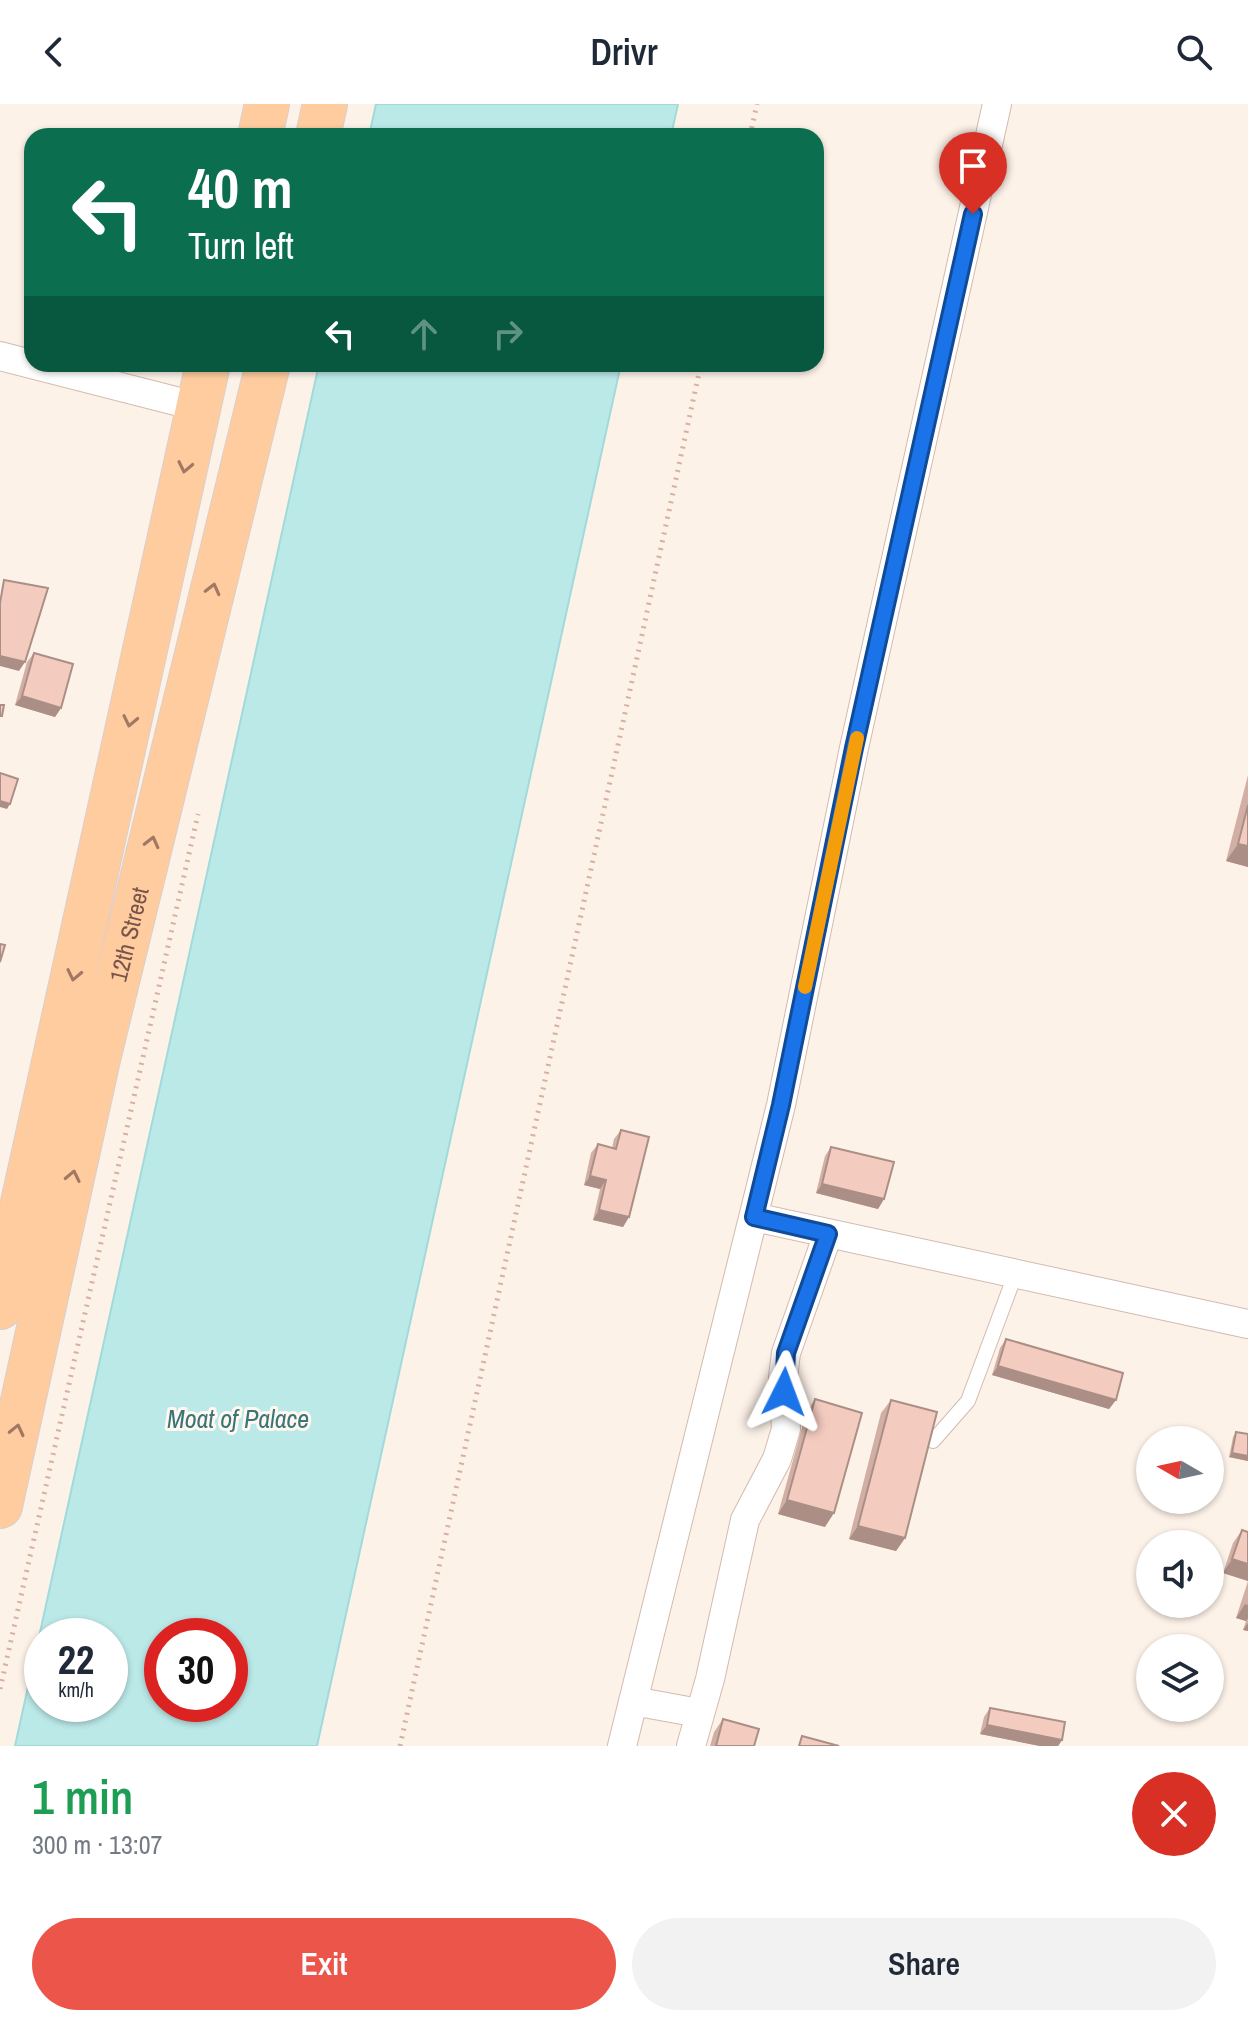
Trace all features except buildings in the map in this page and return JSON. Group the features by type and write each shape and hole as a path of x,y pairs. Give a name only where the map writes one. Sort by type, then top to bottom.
{"main road":[{"path":"262,128 267,104"},
{"path":"320,128 325,104"},
{"name":"12th Street","path":"0,1307 9,1229 206,372"},
{"name":"12th Street","path":"0,1506 98,1059 266,372"}],"street":[{"path":"622,1746 781,1105 854,748 997,104"},
{"path":"0,356 24,362"},
{"path":"62,372 199,407"},
{"path":"754,1217 1238,1322"},
{"path":"9,1229 59,1241"},
{"path":"691,1746 710,1679 745,1520 777,1459 786,1429 783,1377 786,1353 828,1234"},
{"path":"633,1701 699,1713"}],"lane":[{"path":"933,1441 968,1401 1015,1275"}],"path":[{"path":"752,128 757,104"},
{"path":"400,1746 699,372"},
{"path":"0,1689 199,808"}],"water":[{"path":"376,104 678,104 673,128 371,128"},
{"name":"Moat of Palace","path":"317,372 619,372 317,1746 15,1746 24,1705 24,1722 128,1722 128,1618 43,1618"}],"slow traffic":[{"path":"805,987 857,738"}],"route":[{"path":"784,1392 786,1353 794,1324 828,1234 754,1217 781,1105 854,748 973,214"}]}
